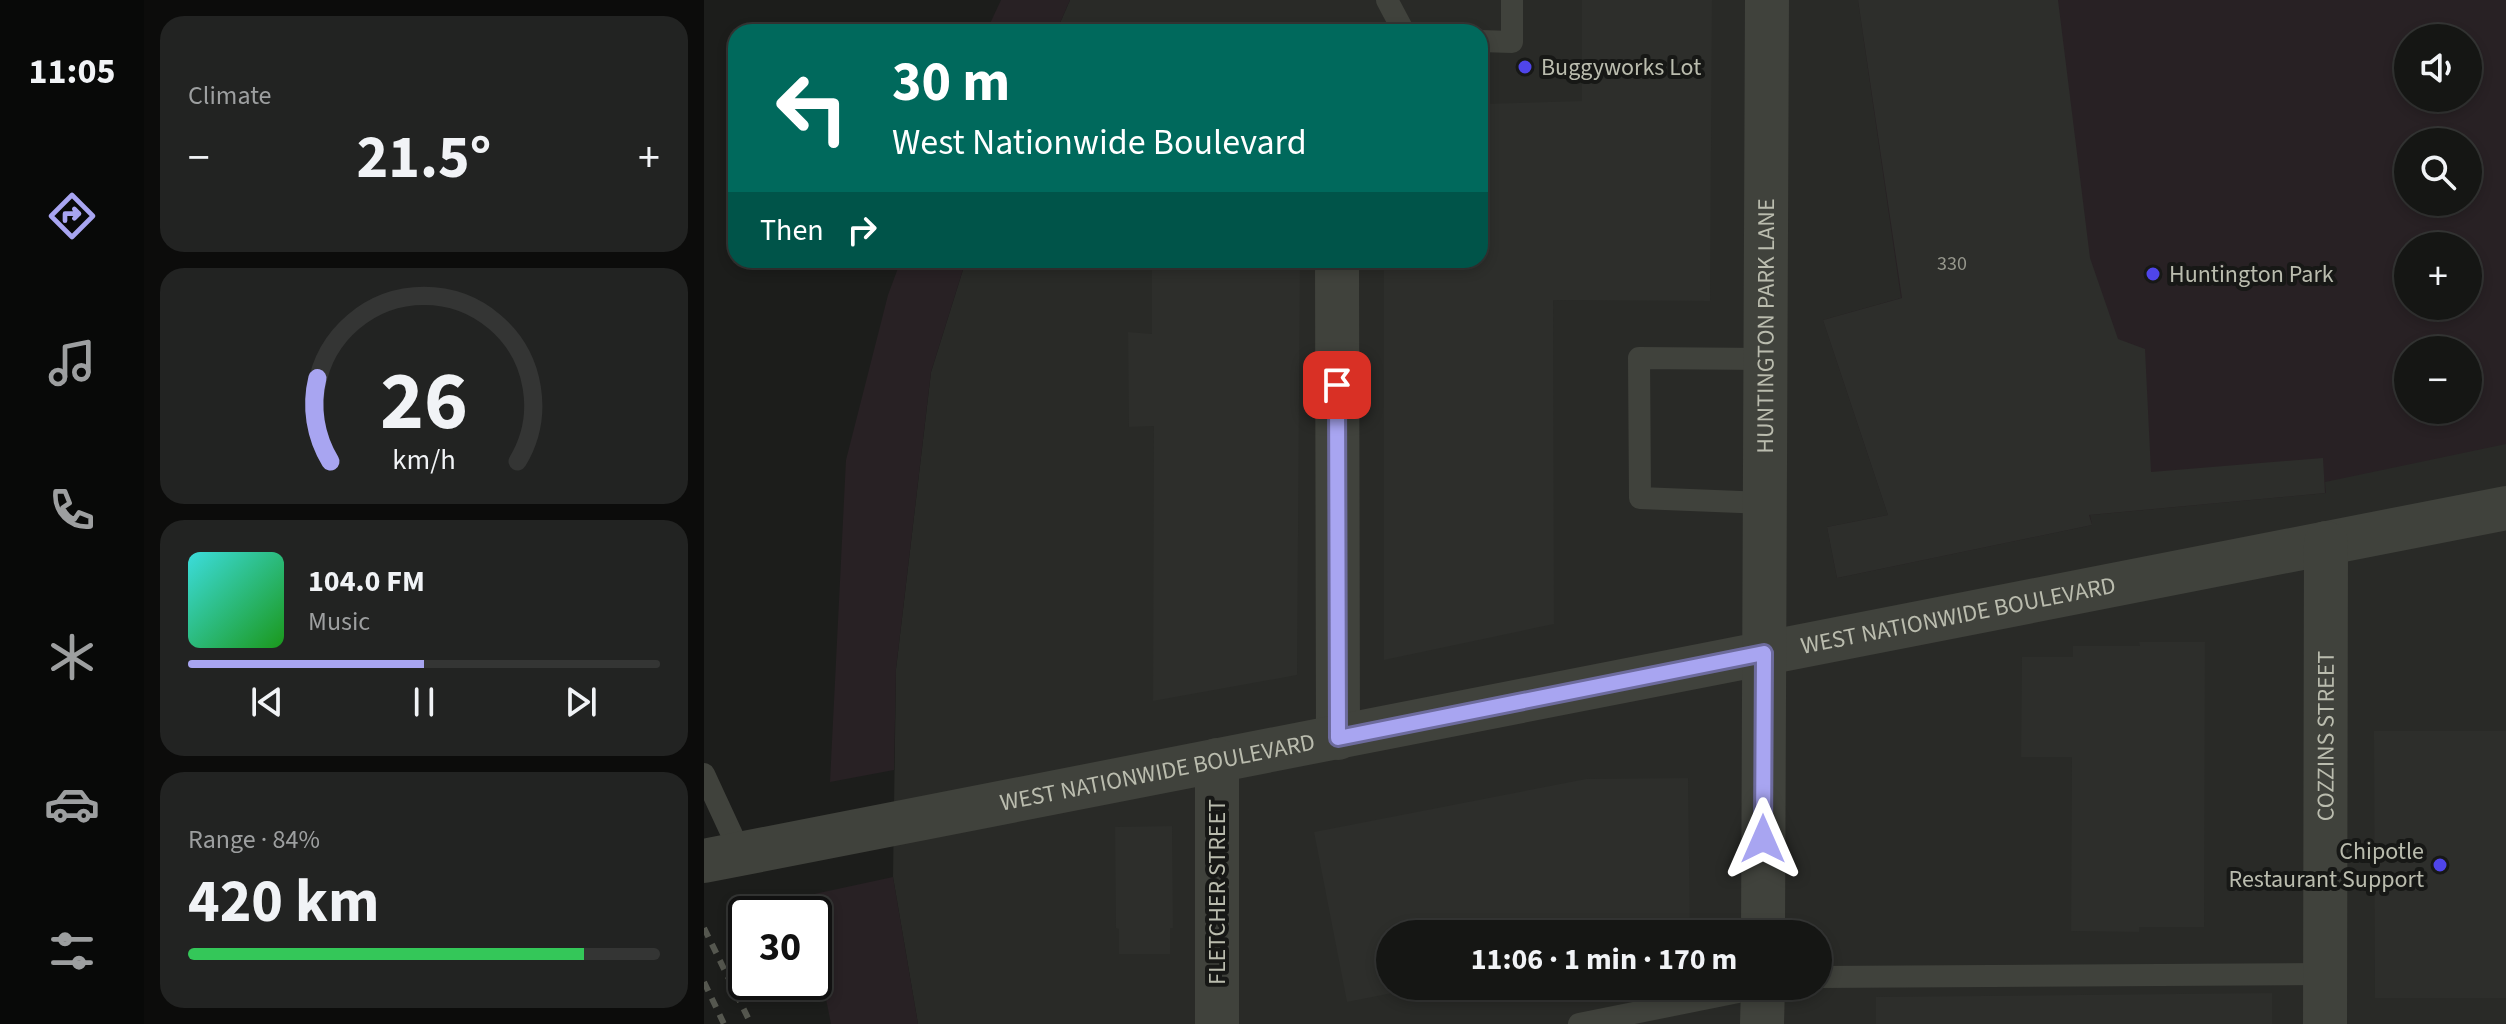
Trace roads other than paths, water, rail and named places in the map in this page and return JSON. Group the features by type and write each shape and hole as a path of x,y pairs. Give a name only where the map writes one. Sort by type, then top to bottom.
{"street":[{"name":"HUNTINGTON PARK LANE","path":"1763,920 1767,0"},
{"path":"1337,268 1338,738"},
{"name":"WEST NATIONWIDE BOULEVARD","path":"722,857 2506,508"},
{"name":"COZZINS STREET","path":"2325,1024 2326,543"},
{"name":"FLETCHER STREET","path":"1217,760 1217,1024"},
{"path":"1762,1024 1763,1000"}],"lane":[{"path":"1387,0 1401,24"},
{"path":"1406,24 1408,0"},
{"path":"1488,41 1512,42 1512,0"},
{"path":"1765,359 1639,358 1640,498 1765,503"},
{"path":"704,774 722,857"},
{"path":"1832,977 2325,974"},
{"path":"1579,1024 1695,1000"}],"railway":[{"path":"704,928 751,1024"},
{"path":"704,982 724,1024"}],"place":[{"name":"Buggyworks Lot","path":"1525,67"},
{"name":"Huntington Park","path":"2153,274"},
{"name":"Chipotle Restaurant Support","path":"2440,865"}]}
